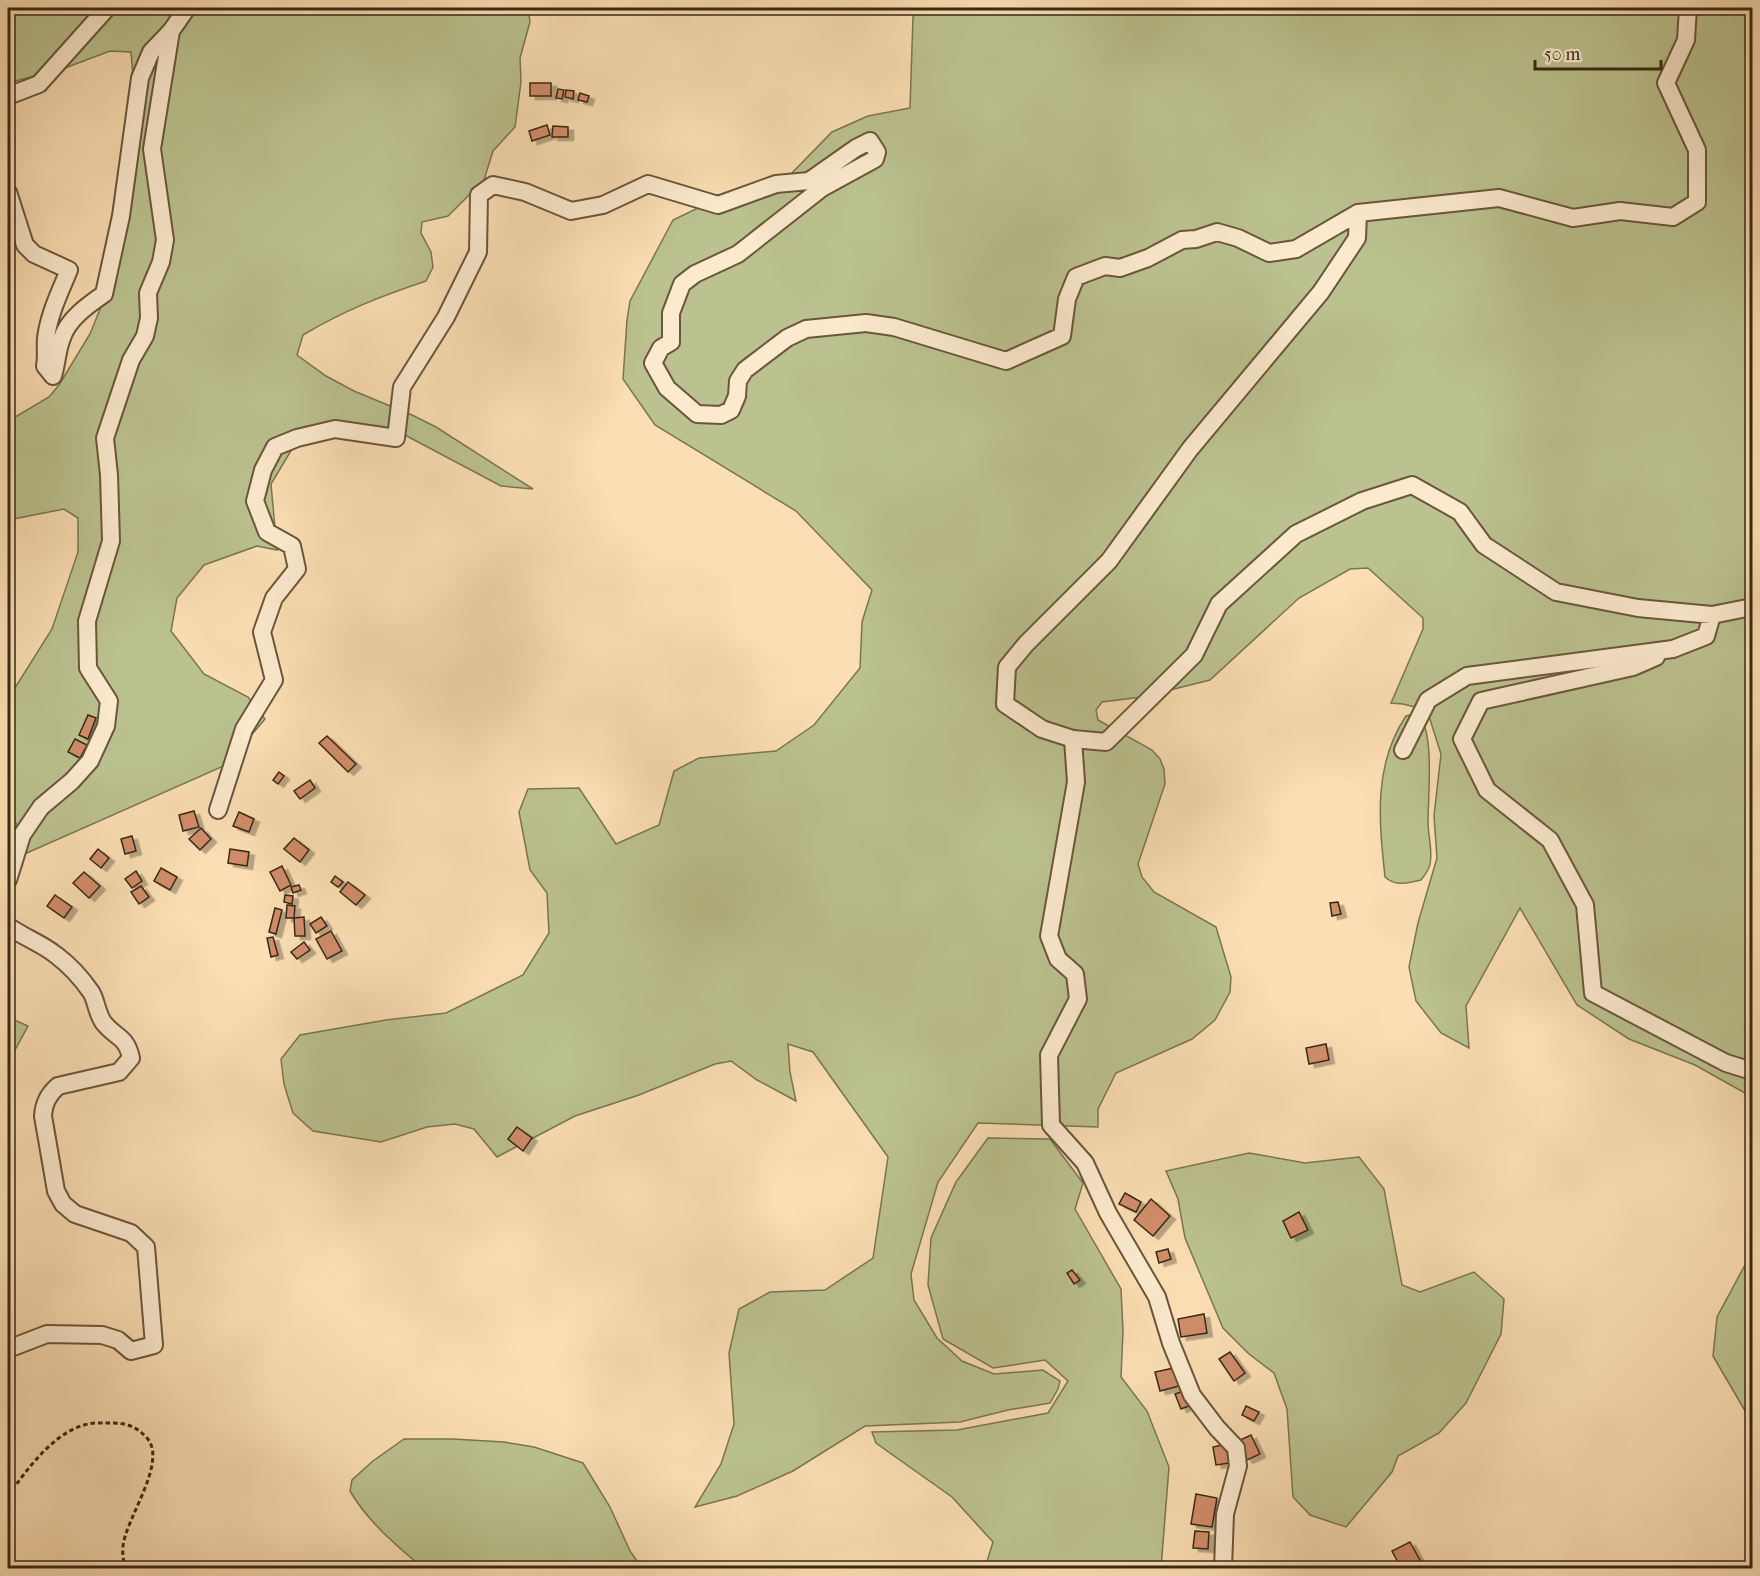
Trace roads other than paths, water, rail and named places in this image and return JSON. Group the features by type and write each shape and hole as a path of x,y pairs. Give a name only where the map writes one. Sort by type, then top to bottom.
{"street":[{"path":"8,96 39,84 106,8"},
{"path":"8,192 25,245 34,254 69,270 55,303 45,340 47,354 45,366 53,376 62,337 74,319 89,304 104,294 122,216 140,78 151,52 171,31 187,8"},
{"path":"218,810 244,729 274,680 262,632 274,598 297,569 292,546 267,532 255,501 262,470 275,447 297,438 335,429 396,438 402,387 446,317 478,252 479,195 493,185 525,192 571,211 603,205 648,184 718,205 776,184 809,181 856,148 870,141 877,152 875,159 822,188 738,254 695,274 682,284 671,313 671,342 661,348 653,363 667,388 697,414 721,415 731,410 737,396 738,381 746,370 787,338 806,329 866,323 894,327 1006,361 1062,336 1067,299 1076,277 1105,266 1120,268 1148,258 1182,240 1196,239 1217,232 1238,238 1269,253 1296,249 1358,213 1499,198 1573,218 1620,211 1673,217 1697,202 1698,150 1666,83 1686,40 1688,8"},
{"path":"8,880 22,835 41,807 72,781 90,761 106,726 109,701 88,668 87,621 111,541 109,475 105,438 131,360 144,336 149,318 148,294 161,262 165,240 152,149 171,31"},
{"path":"1358,213 1357,238 1321,292 1190,449 1109,561 1026,644 1007,667 1005,704 1042,729 1073,739 1106,742 1128,717 1194,655 1219,604 1296,534 1362,501 1412,485 1460,512 1484,545 1556,592 1638,608 1712,615 1752,607"},
{"path":"1712,615 1706,636 1633,667 1481,701 1462,739 1487,789 1550,840 1585,905 1593,993 1726,1063 1752,1071"},
{"path":"1403,750 1428,700 1467,676 1673,649"},
{"path":"1073,739 1076,782 1048,936 1058,959 1074,974 1078,999 1049,1055 1051,1125 1085,1163 1108,1213 1157,1297 1171,1343 1192,1395 1217,1428 1236,1448 1238,1466 1225,1514 1223,1569"},
{"path":"8,926 55,954 74,973 93,994 96,1009 105,1024 122,1038 129,1049 130,1058 119,1072 58,1086 51,1092 44,1105 42,1116 56,1191 63,1204 75,1214 131,1233 146,1247 153,1345 131,1351 118,1340 102,1335 47,1334 8,1348"}]}
